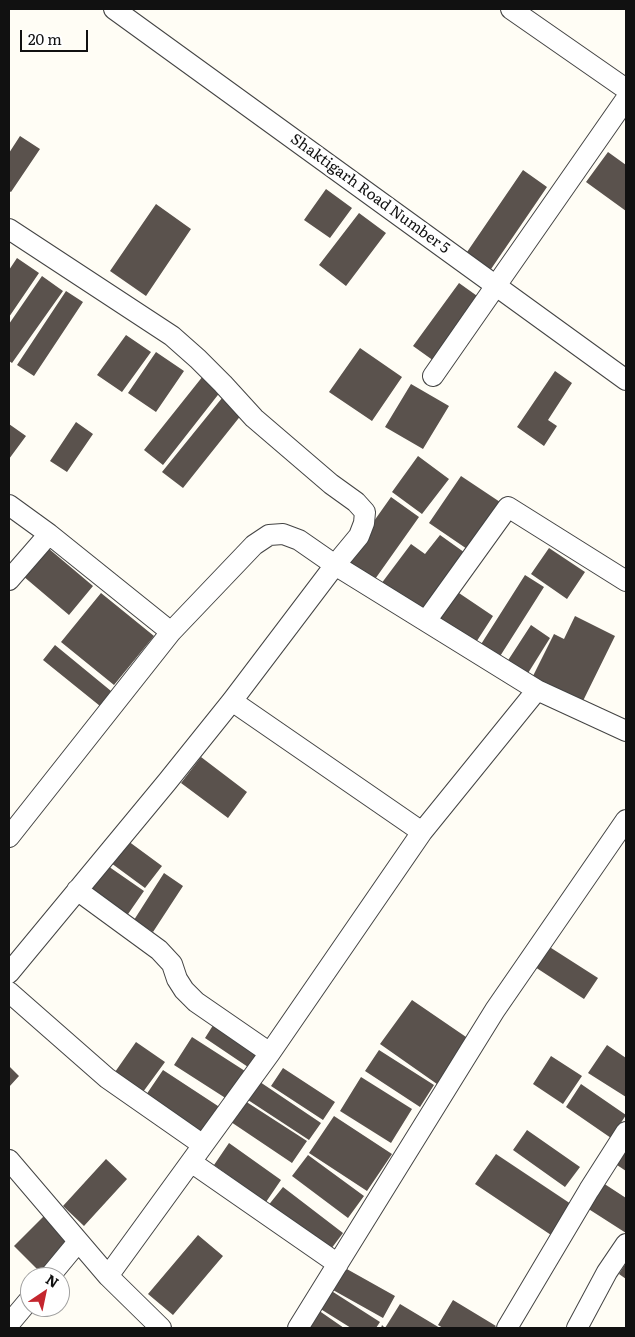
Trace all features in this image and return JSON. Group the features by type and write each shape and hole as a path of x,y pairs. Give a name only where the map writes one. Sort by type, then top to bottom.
{"street":[{"name":"Shaktigarh Road Number 5","path":"114,9 626,380"},
{"path":"511,9 626,89"},
{"path":"433,376 626,99"},
{"path":"9,230 172,336 198,359 254,418 331,484 356,502 365,512 364,523 359,536 232,701 9,973"},
{"path":"9,505 49,534 171,632"},
{"path":"426,621 508,507 626,581"},
{"path":"9,580 49,534"},
{"path":"9,837 171,632 254,545 269,535 283,534 299,540 335,565 537,690 624,725"},
{"path":"108,1276 270,1053 422,832 537,690"},
{"path":"232,701 422,832"},
{"path":"298,1328 495,1010 626,820"},
{"path":"77,890 159,950 172,964 177,979 184,990 196,1002 270,1053"},
{"path":"9,992 107,1078 203,1145"},
{"path":"508,1328 626,1132"},
{"path":"9,1160 108,1276 161,1328"},
{"path":"191,1162 338,1264"},
{"path":"57,1267 78,1242"},
{"path":"577,1328 607,1272 626,1244"},
{"path":"9,1324 20,1311"}],"building":[{"path":"20,136 40,149 11,192 9,191 9,153"},
{"path":"608,152 626,165 626,211 586,182"},
{"path":"523,170 547,187 489,272 465,255"},
{"path":"326,189 352,208 330,238 304,220"},
{"path":"156,204 191,229 146,296 110,271"},
{"path":"359,213 386,233 346,286 319,265"},
{"path":"17,258 39,273 9,317 9,270"},
{"path":"42,276 63,291 12,363 9,361 9,324"},
{"path":"459,283 480,298 434,361 413,346"},
{"path":"66,291 83,302 34,376 17,365"},
{"path":"126,335 151,352 122,392 97,375"},
{"path":"360,348 402,377 372,421 329,392"},
{"path":"156,352 184,371 156,412 128,393"},
{"path":"555,371 572,383 548,420 557,426 544,446 517,427"},
{"path":"203,376 221,391 163,465 144,450"},
{"path":"411,384 449,406 423,449 385,427"},
{"path":"222,398 242,414 183,488 162,472"},
{"path":"76,422 93,434 67,472 50,461"},
{"path":"9,424 26,436 9,459"},
{"path":"418,456 449,479 422,514 392,492"},
{"path":"461,476 503,504 470,551 429,523"},
{"path":"391,497 419,517 373,582 345,562"},
{"path":"440,535 468,555 424,616 381,584 411,544 425,554"},
{"path":"48,548 93,586 69,615 23,576"},
{"path":"549,548 585,572 567,599 531,574"},
{"path":"525,575 544,587 497,661 478,649"},
{"path":"453,589 493,616 473,647 432,620"},
{"path":"101,593 154,636 114,685 61,642"},
{"path":"575,616 615,636 581,705 531,680 554,634 564,639"},
{"path":"531,625 550,638 525,678 505,665"},
{"path":"55,645 111,691 100,706 43,660"},
{"path":"201,757 247,792 228,818 181,783"},
{"path":"128,841 162,866 145,888 111,863"},
{"path":"105,864 144,891 126,917 87,890"},
{"path":"164,873 183,886 153,932 134,920"},
{"path":"548,946 598,978 584,999 535,967"},
{"path":"412,1000 469,1039 437,1084 380,1044"},
{"path":"217,1019 261,1047 248,1067 205,1038"},
{"path":"192,1037 245,1071 227,1099 174,1065"},
{"path":"136,1042 165,1062 143,1092 115,1072"},
{"path":"607,1045 626,1058 626,1097 588,1073"},
{"path":"379,1050 434,1085 420,1107 365,1071"},
{"path":"551,1056 582,1076 563,1104 533,1084"},
{"path":"9,1066 19,1076 9,1087"},
{"path":"283,1068 335,1102 323,1120 271,1086"},
{"path":"163,1070 221,1108 204,1133 146,1095"},
{"path":"361,1077 412,1109 391,1143 340,1111"},
{"path":"260,1082 321,1123 309,1140 248,1100"},
{"path":"581,1084 626,1115 611,1138 566,1107"},
{"path":"245,1101 307,1141 292,1163 231,1122"},
{"path":"334,1116 392,1154 367,1191 309,1153"},
{"path":"527,1130 580,1167 565,1187 513,1150"},
{"path":"229,1143 281,1180 266,1202 214,1165"},
{"path":"626,1151 626,1171 617,1165"},
{"path":"496,1154 574,1206 554,1237 475,1184"},
{"path":"308,1155 364,1196 348,1218 292,1176"},
{"path":"106,1159 127,1179 84,1226 63,1206"},
{"path":"603,1183 626,1198 626,1233 587,1208"},
{"path":"283,1187 343,1233 328,1253 267,1207"},
{"path":"44,1216 73,1245 51,1267 35,1267 14,1246"},
{"path":"198,1235 223,1256 173,1315 148,1294"},
{"path":"626,1263 626,1279 619,1274"},
{"path":"345,1268 395,1296 383,1318 333,1290"},
{"path":"330,1290 380,1322 376,1328 351,1328 319,1308"},
{"path":"453,1300 496,1326 494,1328 443,1328 438,1325"},
{"path":"400,1304 440,1328 385,1328"},
{"path":"318,1310 344,1328 306,1328"}]}
